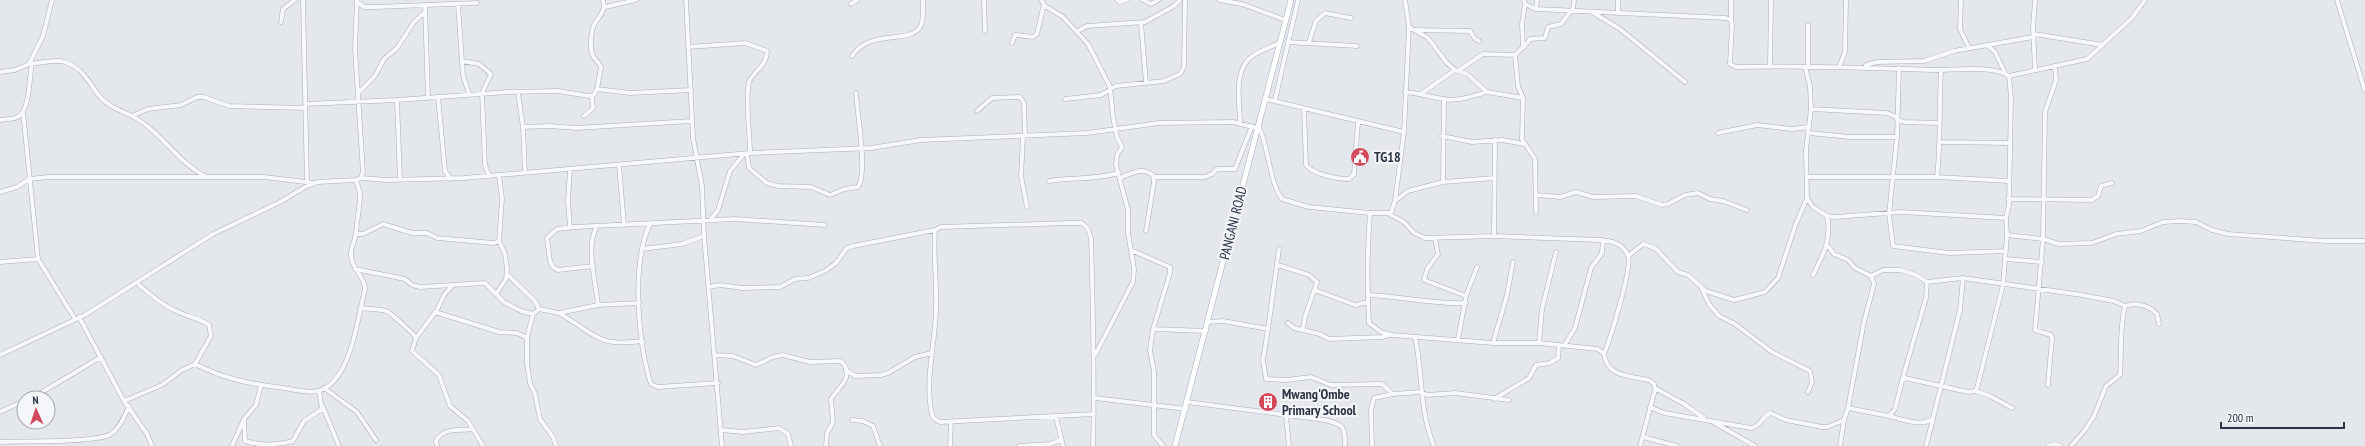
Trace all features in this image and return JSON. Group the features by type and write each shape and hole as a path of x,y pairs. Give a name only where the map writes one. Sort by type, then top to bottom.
{"main road":[{"name":"PANGANI ROAD","path":"1175,446 1186,409 1256,127 1266,99 1290,0"}],"street":[{"path":"52,0 43,36 31,64 28,98 23,112 38,259 77,318 124,401 129,406 152,446"},
{"path":"281,22 283,9 295,0"},
{"path":"303,0 307,183"},
{"path":"584,116 593,108 592,96 597,89 601,67 592,53 591,41 593,26 603,14 605,7 603,0"},
{"path":"605,7 636,0"},
{"path":"686,0 692,121 696,158 700,168 705,220 704,236 718,383 722,446"},
{"path":"851,4 857,0"},
{"path":"852,56 862,44 874,39 913,34 922,24 923,0"},
{"path":"984,0 985,30"},
{"path":"1041,0 1044,4 1064,17 1088,44 1110,90 1115,130 1122,147 1116,159 1128,210 1134,269 1133,282 1096,350 1094,359"},
{"path":"1117,0 1120,2 1126,0"},
{"path":"1143,0 1151,4 1158,0"},
{"path":"1078,31 1087,26 1146,22 1174,6 1180,0"},
{"path":"1065,99 1101,95 1116,86 1174,79 1180,74 1184,67 1185,0"},
{"path":"1219,0 1242,4 1285,20"},
{"path":"1275,100 1287,42 1298,0"},
{"path":"1388,214 1393,211 1395,201 1404,132 1408,27 1405,0"},
{"path":"1536,9 1537,0"},
{"path":"1422,93 1483,54 1515,55 1530,39 1545,38 1548,27 1561,24 1573,10 1574,0"},
{"path":"1618,0 1618,12"},
{"path":"1731,0 1732,25 1730,56 1732,66 1864,66 1941,70 1975,70 2007,74 2087,59 2132,18 2145,0"},
{"path":"1770,66 1771,0"},
{"path":"1839,67 1845,52 1846,0"},
{"path":"1961,0 1960,29 1969,48"},
{"path":"2035,0 2035,69"},
{"path":"2337,0 2365,91"},
{"path":"357,1 364,6 476,3"},
{"path":"357,1 356,49 363,172 361,178"},
{"path":"1523,47 1522,24 1525,2 1536,9 1726,18 1731,20"},
{"path":"458,4 463,75 469,94"},
{"path":"1012,43 1015,35 1033,37 1037,34 1044,4"},
{"path":"425,5 428,98"},
{"path":"1589,11 1620,29 1685,82"},
{"path":"358,93 375,76 384,59 397,48 414,22 425,12"},
{"path":"1309,42 1316,21 1325,13 1352,18"},
{"path":"1141,23 1146,83"},
{"path":"1628,256 1642,244 1650,245 1678,272 1688,275 1706,291 1734,300 1765,292 1778,278 1795,226 1807,198 1806,150 1811,110 1810,86 1806,67 1808,25"},
{"path":"1408,27 1428,38 1457,70 1467,74 1487,92"},
{"path":"1413,30 1450,32 1466,30 1470,31 1475,39 1479,41"},
{"path":"1864,66 1878,62 1924,62 1969,48 2034,36 2103,45"},
{"path":"1287,42 1309,42 1358,46"},
{"path":"688,47 745,43 767,51 767,56 762,65 749,82 747,154 749,168 767,182 778,186 811,187 830,195 845,189 858,187 862,182 861,148 856,93"},
{"path":"1240,123 1239,88 1242,70 1253,55 1279,43"},
{"path":"1975,391 2003,285 2007,235 2006,218 2008,199 2011,81 1995,52 1987,45"},
{"path":"1515,55 1518,86 1523,98 1521,131 1524,144"},
{"path":"0,72 16,70 31,64 58,61 68,63 81,71 100,97 110,105 132,116 171,146 196,171 206,176"},
{"path":"462,61 479,64 490,72 491,77 482,93 485,165 489,176"},
{"path":"2048,385 2052,338 2051,335 2035,330 2042,262 2042,199 2045,112 2056,80 2054,66"},
{"path":"1899,68 1897,137 1894,178 1889,214 1892,242 1895,248 1949,253 2006,251"},
{"path":"1937,177 1940,142 1938,123 1941,70"},
{"path":"597,89 630,93 691,90"},
{"path":"132,116 148,109 181,104 197,97 204,97 229,106 305,106 482,93 558,91 592,96"},
{"path":"1405,92 1422,93 1444,100 1471,97 1487,92 1523,98"},
{"path":"518,93 523,127 525,173"},
{"path":"438,97 444,171 451,179"},
{"path":"977,111 992,98 1020,97 1024,102 1024,136 1021,176 1027,200 1027,207"},
{"path":"1266,99 1275,100 1358,123 1404,132"},
{"path":"397,100 400,180"},
{"path":"1443,182 1442,136 1445,119 1444,100"},
{"path":"1304,109 1306,165 1314,171 1335,177 1349,178 1354,174 1358,123"},
{"path":"1811,110 1887,113 1904,122 1938,123"},
{"path":"0,120 14,118 23,112"},
{"path":"523,127 550,126 576,128 692,121"},
{"path":"0,192 17,187 29,179 206,176 264,177 307,183 356,180 361,178 400,180 451,179 747,154 871,148 921,140 1024,136 1115,130 1159,123 1240,123 1256,127"},
{"path":"1718,133 1757,125 1792,129 1804,129 1809,126"},
{"path":"1154,177 1205,177 1212,174 1217,169 1235,169 1256,127"},
{"path":"1256,127 1269,154 1274,185 1282,199 1309,207 1388,214 1404,222 1417,235 1435,238 1494,236 1604,240 1612,241 1621,246 1628,256 1628,272 1604,354 1606,365 1611,370 1649,380 1655,388 1684,404 1706,419 1725,427 1755,446"},
{"path":"1809,133 1850,137 1897,137"},
{"path":"1442,136 1472,142 1495,140 1524,144 1533,152 1536,159 1536,212"},
{"path":"1494,236 1495,140"},
{"path":"1940,142 2010,143"},
{"path":"710,220 718,210 730,171 747,154"},
{"path":"619,165 624,225"},
{"path":"570,169 568,201 570,228"},
{"path":"1048,181 1076,177 1100,178 1137,171 1150,172 1154,177 1146,231"},
{"path":"496,294 504,283 507,274 505,254 499,241 502,199 499,176"},
{"path":"1807,177 1937,177 2008,181"},
{"path":"1395,201 1408,191 1443,182 1495,178"},
{"path":"195,364 220,377 261,385 319,391 336,377 347,360 365,285 355,269 351,255 352,242 356,234 360,192 356,180"},
{"path":"0,355 77,318 137,283 213,234 318,182"},
{"path":"2008,199 2092,200 2098,196 2101,186 2112,182"},
{"path":"1536,194 1560,197 1576,192 1594,197 1636,196 1662,205 1668,204 1685,195 1698,193 1707,198 1723,201 1747,210"},
{"path":"1807,198 1813,208 1827,216 1926,213 2006,218"},
{"path":"1370,213 1367,245 1369,323 1381,332 1392,335 1458,339 1493,343 1539,343 1598,349 1604,354"},
{"path":"1812,275 1828,246 1829,225 1827,216"},
{"path":"594,266 558,270 553,267 550,261 547,238 557,229 705,220 751,219 825,225"},
{"path":"2007,235 2043,239 2059,244 2092,243 2116,234 2141,231 2158,223 2196,222 2212,230 2228,234 2325,241 2365,241"},
{"path":"709,288 720,285 742,288 780,287 795,279 808,278 825,271 836,263 847,248 935,230 941,227 1082,223 1088,229 1091,238 1094,359 1093,446"},
{"path":"356,234 363,234 383,224 412,233 427,232 442,238 494,243 499,241"},
{"path":"650,224 643,238 639,303 643,341 651,384 658,387 718,383"},
{"path":"597,226 592,243 598,305"},
{"path":"935,230 936,308 932,353 932,416 940,422 951,422 1094,414"},
{"path":"642,249 682,244 704,236"},
{"path":"1435,238 1438,254 1427,269 1424,280 1466,296"},
{"path":"1564,346 1575,328 1590,268 1602,253 1604,240"},
{"path":"1828,246 1834,254 1848,260 1855,268 1871,276 1874,284 1864,322 1840,446"},
{"path":"1280,249 1263,360 1266,379 1286,380 1311,377 1331,385 1382,384 1393,394"},
{"path":"1131,250 1170,267 1170,273 1153,329 1150,350 1154,372 1154,435 1163,446"},
{"path":"1539,343 1542,309 1556,252"},
{"path":"0,262 38,259"},
{"path":"2005,259 2042,262"},
{"path":"1493,343 1507,295 1513,262"},
{"path":"1278,265 1309,275 1317,282 1305,317 1303,330"},
{"path":"1458,339 1466,303 1466,296 1477,267"},
{"path":"355,269 405,279 412,285 420,287 485,282 504,302 526,313 533,314"},
{"path":"1871,276 1883,270 1901,270 1916,275 1927,282 1963,278 2094,297 2114,301 2125,306 2131,304 2152,309 2157,314 2159,324"},
{"path":"507,274 535,302 539,309 559,313 599,340 620,344 643,341"},
{"path":"1926,446 1940,385 1960,310 1963,278"},
{"path":"1889,416 1895,409 1926,298 1927,282"},
{"path":"124,401 162,385 182,370 195,364 211,336 209,325 199,318 173,310 155,299 137,283"},
{"path":"452,285 416,338 412,351 439,375 450,406 464,417 483,446"},
{"path":"1700,287 1709,304 1719,316 1735,324 1772,352 1810,371 1812,382 1808,392"},
{"path":"1315,290 1355,305 1368,302"},
{"path":"1368,295 1401,297 1442,305 1466,303"},
{"path":"559,313 598,305 639,303"},
{"path":"2071,446 2085,430 2094,416 2106,386 2120,375 2121,358 2119,332 2125,306"},
{"path":"360,308 389,312 398,322 410,329 416,338"},
{"path":"539,309 533,314 527,338 527,364 530,383 535,394 540,419 553,438 556,446"},
{"path":"435,312 499,332 517,334 527,338"},
{"path":"1208,322 1223,321 1268,329"},
{"path":"1288,323 1294,328 1329,339 1382,337 1392,335"},
{"path":"1153,329 1206,330"},
{"path":"1415,337 1420,361 1421,392 1425,417 1434,446"},
{"path":"1494,399 1529,378 1536,365 1555,361 1558,358 1559,346"},
{"path":"846,370 855,376 881,375 888,373 915,357 932,353"},
{"path":"715,354 733,356 756,365 773,357 783,355 810,362 836,359 844,364 846,370 845,383 831,399 833,422 827,433 826,446"},
{"path":"45,390 100,357"},
{"path":"1902,381 1909,378 1975,391 1990,396 2012,408"},
{"path":"232,446 244,419 256,405 261,385"},
{"path":"324,388 357,412 376,440"},
{"path":"1640,446 1655,388"},
{"path":"319,391 323,407 339,446"},
{"path":"1372,446 1371,402 1374,398 1393,394 1421,392 1427,395 1455,393 1509,400"},
{"path":"1094,398 1186,409"},
{"path":"1187,402 1325,420 1340,424 1344,429 1345,446"},
{"path":"0,412 16,405"},
{"path":"0,442 92,439 111,434 123,420 129,406"},
{"path":"244,419 245,441 260,446 278,445 293,441 304,421 323,407"},
{"path":"1650,407 1664,413 1754,428 1765,416 1771,413 1786,420 1827,428 1844,420"},
{"path":"1848,408 1904,420 1927,422 1933,418"},
{"path":"1286,416 1290,446"},
{"path":"1056,417 1062,446"},
{"path":"852,420 863,421 873,426 880,446"},
{"path":"950,446 951,422"},
{"path":"721,430 743,432 779,428 788,434 791,446"},
{"path":"437,446 436,441 438,436 447,432 472,429"},
{"path":"1643,437 1677,446"},
{"path":"1019,446 1050,444 1061,440"},
{"path":"2048,446 2054,444 2060,446"}],"place":[{"name":"TG18","path":"1360,157"},
{"name":"Mwang'Ombe Primary School","path":"1268,402"}]}
